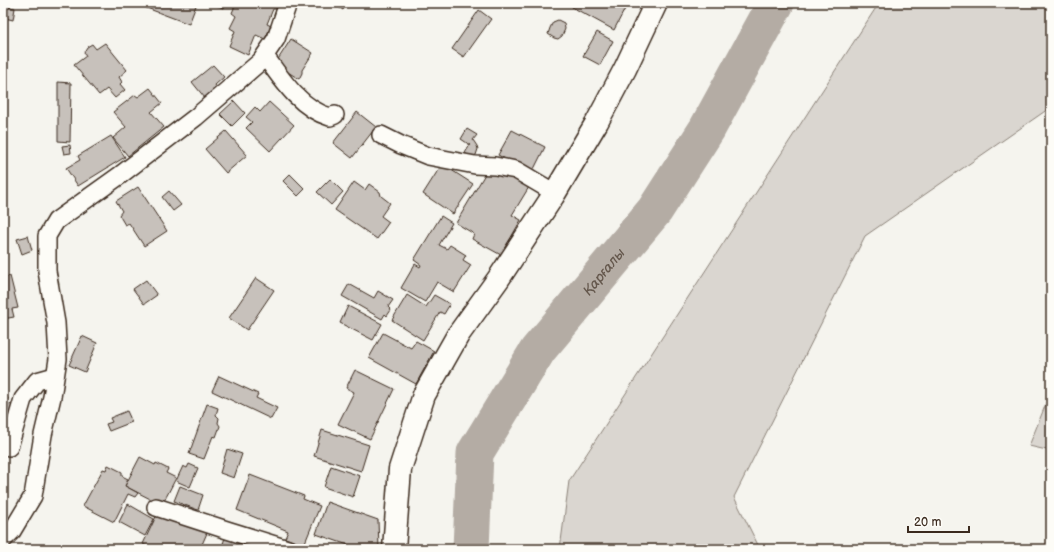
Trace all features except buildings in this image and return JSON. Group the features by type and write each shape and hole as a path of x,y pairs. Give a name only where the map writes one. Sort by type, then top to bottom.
{"street":[{"path":"3,540 12,531 33,496 58,359 56,323 47,271 47,236 56,221 119,176 196,117 261,61 276,39 288,3"},
{"path":"394,549 400,469 424,395 458,335 499,278 555,192 597,122 625,69 656,3"},
{"path":"265,56 294,93 307,105 319,114 330,118 335,115"},
{"path":"381,135 428,156 475,165 495,166 516,170 555,192"},
{"path":"9,447 23,399 37,381 55,376"},
{"path":"156,506 288,549"}],"shaded area":[{"path":"879,3 1051,3 1051,107 865,236 734,497 760,549 560,549 569,481"},
{"path":"1051,391 1051,451 1029,446"}],"waterway":[{"name":"Қарғалы","path":"471,549 475,453 538,350 655,210 707,129 776,3"}]}
